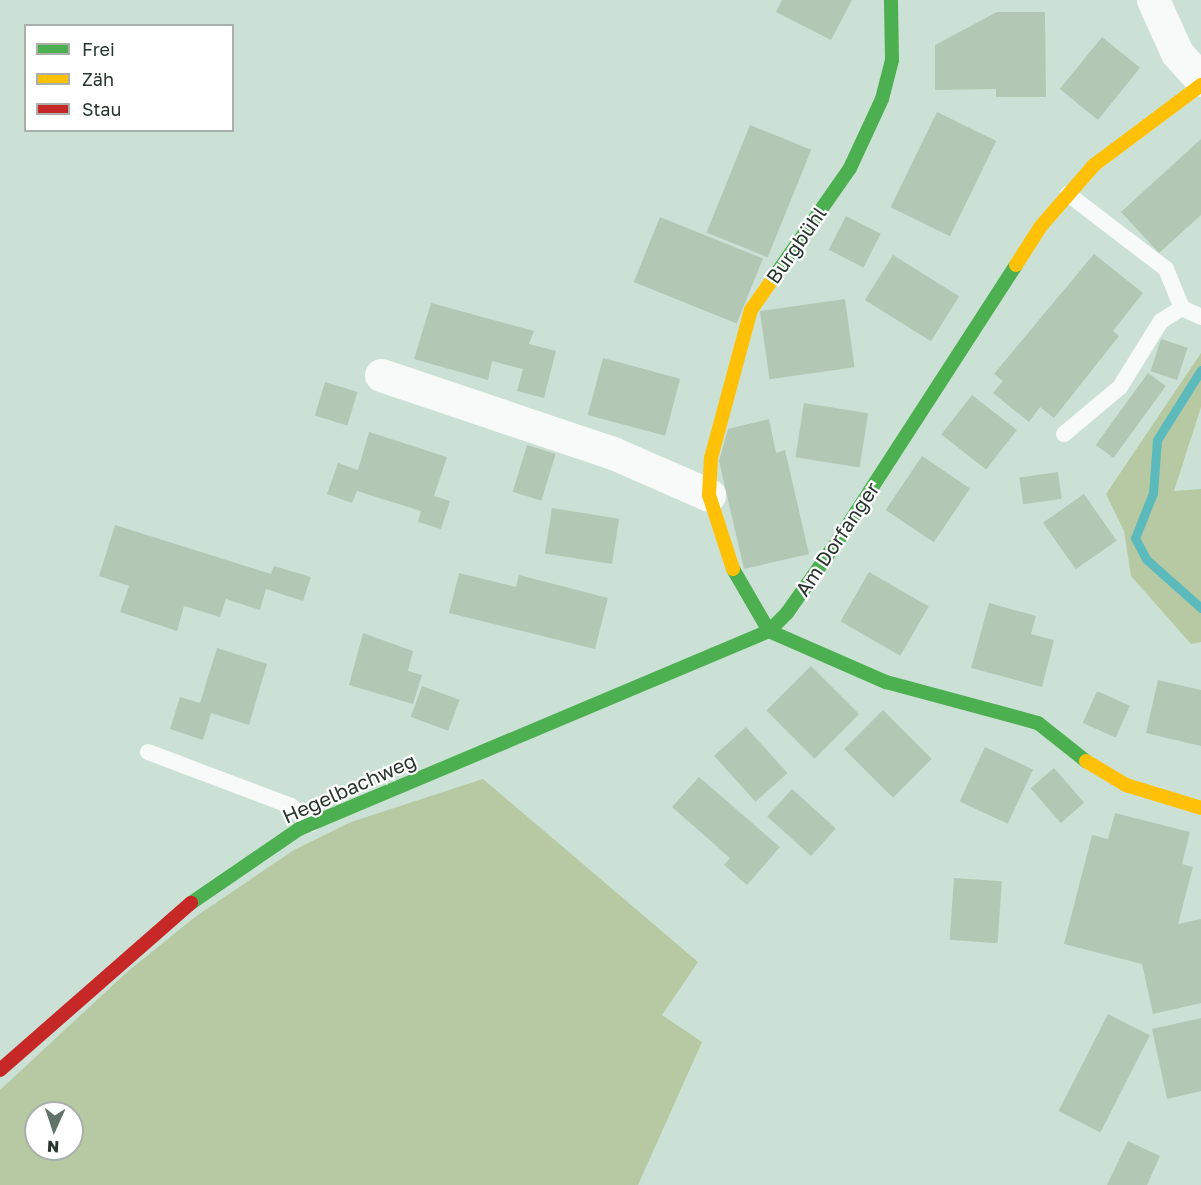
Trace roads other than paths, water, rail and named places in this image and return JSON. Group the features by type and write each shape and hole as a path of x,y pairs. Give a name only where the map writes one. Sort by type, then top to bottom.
{"street":[{"name":"Burgbühl","path":"769,631 726,557 709,495 711,458 751,310 850,168 882,99 892,60 891,0"},
{"path":"1153,0 1177,53 1201,80"},
{"name":"Am Dorfanger","path":"769,631 787,613 839,539 1041,226 1094,165 1148,121 1201,86"},
{"path":"381,375 613,453 709,495"},
{"path":"769,631 885,682 1038,723 1075,754 1126,786 1201,808"},
{"name":"Hegelbachweg","path":"0,1070 194,900 312,824 769,631"}],"lane":[{"path":"1068,194 1166,269 1182,308 1201,317"},
{"path":"1064,434 1120,387 1161,321 1182,308"},
{"path":"148,752 291,806 312,824"}],"waterway":[{"path":"1201,370 1157,440 1153,493 1135,538 1146,559 1201,608"}]}
